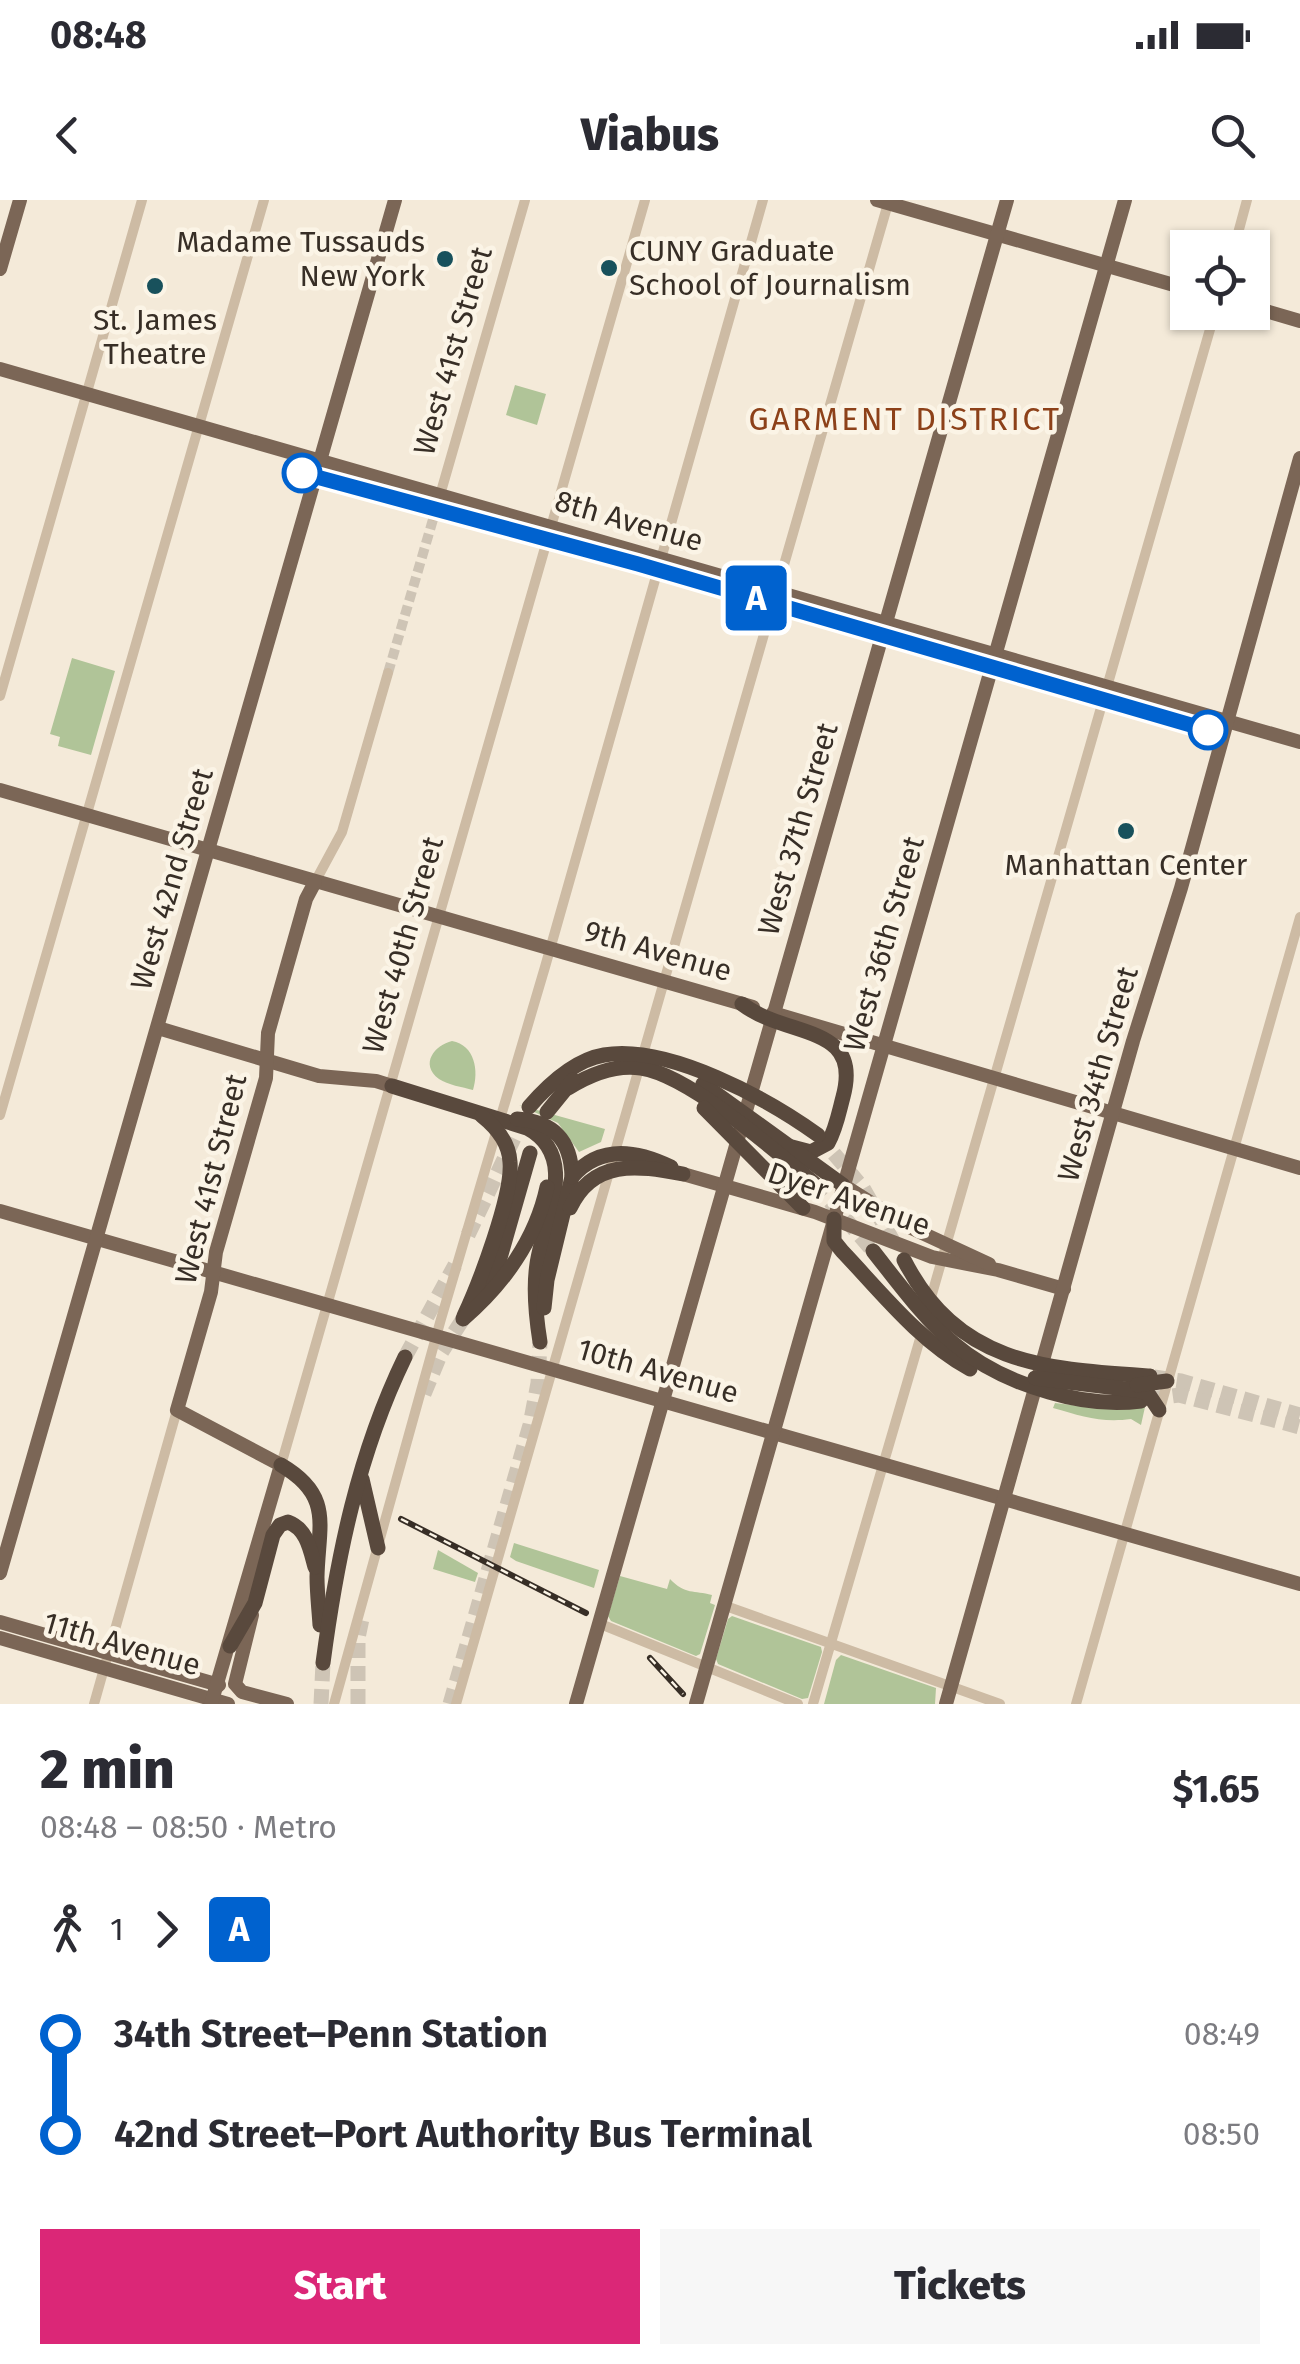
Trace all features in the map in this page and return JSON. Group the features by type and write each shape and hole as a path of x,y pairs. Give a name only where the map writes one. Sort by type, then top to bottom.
{"highway":[{"path":"742,1004 834,1043 847,1065 847,1082 828,1142 811,1152 792,1147"},
{"path":"547,1112 588,1066 619,1054"},
{"path":"529,1108 570,1070 591,1058 638,1054 697,1070 782,1112 818,1135"},
{"path":"665,1062 720,1094 843,1185"},
{"path":"568,1088 599,1073 634,1067 665,1074 815,1184"},
{"path":"392,1086 526,1128 540,1137 550,1152 556,1171 555,1195 536,1266 540,1342 547,1280 572,1177 570,1153 553,1128 532,1120 495,1118"},
{"path":"688,1090 803,1208"},
{"path":"463,1319 487,1260 510,1173 510,1158 500,1133 475,1111"},
{"path":"463,1319 483,1302 516,1260 547,1188 547,1169 537,1146 495,1118"},
{"path":"572,1177 592,1158 620,1152 639,1154 683,1174"},
{"path":"463,1319 498,1266 530,1153"},
{"path":"562,1226 581,1188 602,1174 625,1168 683,1174"},
{"path":"834,1219 837,1246 911,1323 960,1364 982,1375 1085,1401 1141,1401"},
{"path":"873,1251 929,1321 1009,1371 1045,1381 1144,1392 1159,1410"},
{"path":"904,1260 934,1309 967,1346 1012,1382"},
{"path":"967,1346 1002,1362 1048,1375 1150,1386 1167,1381"},
{"path":"967,1346 1047,1365 1150,1376"},
{"path":"281,1465 308,1486 319,1508 322,1526 317,1576 323,1663 338,1556 361,1470 404,1356"},
{"path":"361,1470 378,1548"},
{"path":"230,1646 255,1603 273,1535 284,1523 292,1523 302,1531 317,1576"}],"main road":[{"path":"0,269 20,200"},
{"name":"West 42nd Street","path":"0,1573 395,200"},
{"name":"West 37th Street","path":"576,1704 1007,200"},
{"name":"West 36th Street","path":"696,1704 1126,200"},
{"path":"884,201 1170,284"},
{"path":"1270,312 1300,321"},
{"name":"8th Avenue","path":"0,369 1300,742"},
{"name":"West 34th Street","path":"946,1704 1300,458"},
{"name":"9th Avenue","path":"0,790 742,1004"},
{"name":"West 41st Street","path":"177,1410 210,1292 216,1252 266,1078 268,1033 306,899 316,882"},
{"path":"772,1018 884,1046 1300,1168"},
{"path":"158,1028 336,1079 392,1086"},
{"name":"Dyer Avenue","path":"683,1174 1064,1289"},
{"name":"Dyer Avenue","path":"843,1185 944,1253"},
{"name":"10th Avenue","path":"0,1210 1300,1584"},
{"path":"177,1410 281,1465"},
{"name":"West 40th Street","path":"219,1693 281,1465"},
{"path":"219,1693 255,1603"},
{"name":"11th Avenue","path":"0,1622 108,1652 219,1693 228,1704"},
{"name":"11th Avenue","path":"0,1638 104,1668 219,1693 242,1692 287,1704"}],"street":[{"path":"0,696 142,200"},
{"path":"0,1115 264,200"},
{"name":"West 41st Street","path":"434,516 525,200"},
{"name":"West 40th Street","path":"281,1465 645,200"},
{"path":"334,1704 763,200"},
{"path":"1239,230 1247,200"},
{"path":"456,1704 620,1140 884,201"},
{"path":"813,1704 1210,330"},
{"name":"West 41st Street","path":"316,882 342,832 388,674"},
{"path":"1076,1704 1300,916"},
{"name":"West 41st Street","path":"94,1704 177,1410"},
{"path":"723,1605 1000,1704"},
{"path":"598,1623 798,1704"}],"green space":[{"path":"515,385 546,394 537,425 506,415"},
{"path":"72,658 115,671 91,755 58,746 60,737 50,734"},
{"path":"452,1041 466,1048 473,1060 473,1090 443,1081 430,1067 435,1051"},
{"path":"519,1105 605,1129 601,1142 579,1152 558,1123"},
{"path":"1055,1403 1104,1409 1145,1407 1141,1425 1131,1419 1082,1416 1053,1408"},
{"path":"514,1543 599,1570 594,1588 516,1561 510,1557"},
{"path":"438,1550 478,1573 475,1582 433,1569"},
{"path":"620,1576 667,1589 670,1579 685,1590 712,1595 710,1603 715,1605 700,1654 696,1656 611,1621 608,1616"},
{"path":"732,1616 821,1647 808,1698 802,1699 718,1664 716,1659"},
{"path":"841,1655 936,1688 935,1704 824,1704 836,1660"}],"tunnel":[{"path":"388,673 434,516"},
{"path":"468,1235 525,1115"},
{"path":"819,1136 863,1188 897,1248"},
{"path":"815,1184 873,1251"},
{"path":"405,1357 455,1265"},
{"path":"424,1394 441,1353 463,1319"},
{"path":"450,1704 530,1425 540,1342"},
{"path":"1154,1377 1300,1415"},
{"path":"1150,1399 1179,1395 1300,1427"},
{"path":"358,1704 358,1638 363,1614"},
{"path":"321,1704 323,1663"}],"railway":[{"path":"401,1519 586,1613"},
{"path":"650,1658 683,1694"}],"metro line":[{"name":"A","path":"302,473 638,564 1208,730"}],"place":[{"name":"Madame Tussauds New York","path":"445,259"},
{"name":"CUNY Graduate School of Journalism","path":"609,268"},
{"name":"St. James Theatre","path":"155,286"},
{"name":"Manhattan Center","path":"1126,831"}],"district":[{"name":"GARMENT DISTRICT","path":"905,419"}]}
